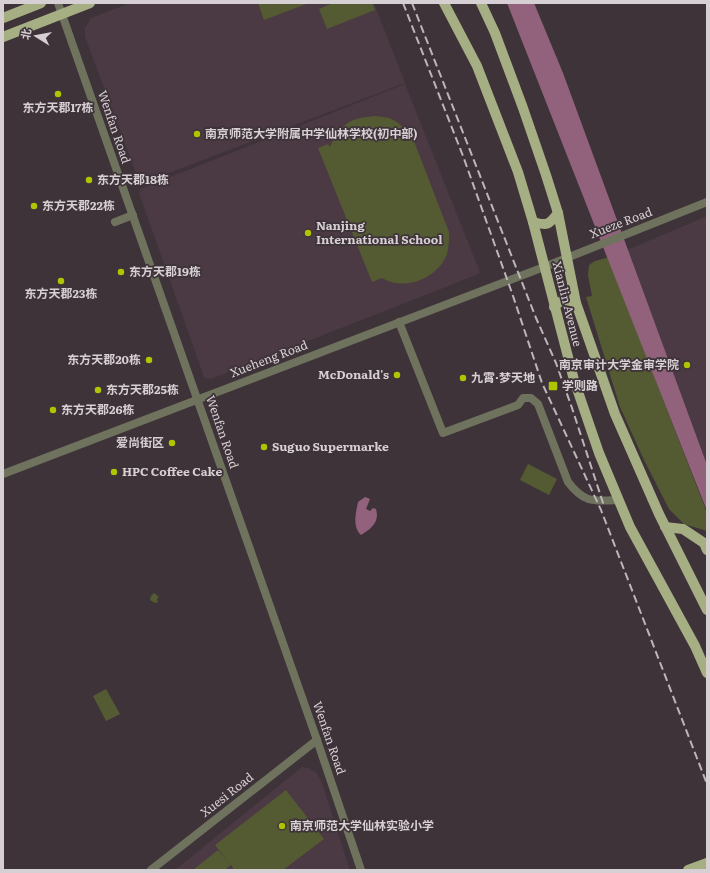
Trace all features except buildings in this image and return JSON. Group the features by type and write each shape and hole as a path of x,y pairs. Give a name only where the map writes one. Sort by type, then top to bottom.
{"main road":[{"path":"3,18 41,3"},
{"path":"3,37 90,3"},
{"name":"Xianlin Avenue","path":"444,3 477,66 518,172 533,222 554,308 574,380 599,453 630,527 695,646 707,673"},
{"name":"Xianlin Avenue","path":"481,3 495,32 523,108 558,214 576,304 615,414 665,527 707,610"},
{"path":"533,222 544,225 551,222 558,214"},
{"path":"554,308 560,301 566,300 576,304"},
{"path":"665,527 683,529 704,543 707,550"},
{"path":"688,870 707,863"}],"street":[{"name":"Wenfan Road","path":"58,3 317,740 361,870"},
{"name":"Xueze Road","path":"544,267 707,202"},
{"path":"115,222 133,215"},
{"name":"Xueheng Road","path":"3,474 544,267"},
{"path":"399,322 443,433 518,405 523,398 532,398 538,404 568,482 573,489 592,501 619,500"},
{"name":"Xuesi Road","path":"152,870 317,740"}],"shaded area":[{"name":"南京师范大学附属中学仙林学校(初中部)","path":"130,3 374,3 405,83 140,184 85,37 85,28 91,18"},
{"path":"507,3 534,3 563,73 707,465 707,511"},
{"name":"Nanjing International School","path":"405,84 480,272 479,274 211,379 204,377 139,193 140,189"},
{"name":"南京审计大学金审学院","path":"707,216 707,469 627,250"},
{"path":"365,497 370,499 366,509 370,511 373,508 376,509 377,518 374,525 361,535 356,528 356,515 358,502"},
{"name":"南京师范大学仙林实验小学","path":"302,767 309,768 317,773 322,783 350,870 175,870"}],"green space":[{"path":"258,3 309,3 264,20"},
{"path":"333,3 372,3 375,10 327,29 319,9"},
{"path":"376,116 389,118 397,122 412,136 449,232 448,251 443,262 429,276 410,283 401,284 382,278 372,282 318,148 328,144 330,147 338,132 347,123 359,118"},
{"path":"610,257 612,267 707,513 707,531 684,524 669,509 644,460 620,407 586,297 592,296 588,275 589,265 595,261"},
{"path":"528,464 557,479 549,495 520,480"},
{"path":"154,593 159,597 157,599 158,602 155,603 150,600"},
{"path":"106,689 120,714 106,721 93,696"},
{"path":"286,790 324,839 283,870 234,870 231,865 225,870 193,870 218,850 229,863 215,845"}],"railway":[{"path":"403,3 463,156 512,293 542,383 601,510 707,784"},
{"path":"412,3 536,318 556,363 604,506"}],"place":[{"name":"东方天郡17栋","path":"58,94"},
{"name":"南京师范大学附属中学仙林学校(初中部)","path":"197,134"},
{"name":"东方天郡18栋","path":"89,180"},
{"name":"东方天郡22栋","path":"34,206"},
{"name":"Nanjing International School","path":"308,233"},
{"name":"东方天郡19栋","path":"121,272"},
{"name":"东方天郡23栋","path":"61,281"},
{"name":"东方天郡20栋","path":"149,360"},
{"name":"南京审计大学金审学院","path":"687,365"},
{"name":"McDonald's","path":"397,375"},
{"name":"九霄·梦天地","path":"463,378"},
{"name":"学则路","path":"553,386"},
{"name":"东方天郡25栋","path":"98,390"},
{"name":"东方天郡26栋","path":"53,410"},
{"name":"爱尚街区","path":"172,443"},
{"name":"Suguo Supermarke","path":"264,447"},
{"name":"HPC Coffee Cake","path":"114,472"},
{"name":"南京师范大学仙林实验小学","path":"282,826"}]}
